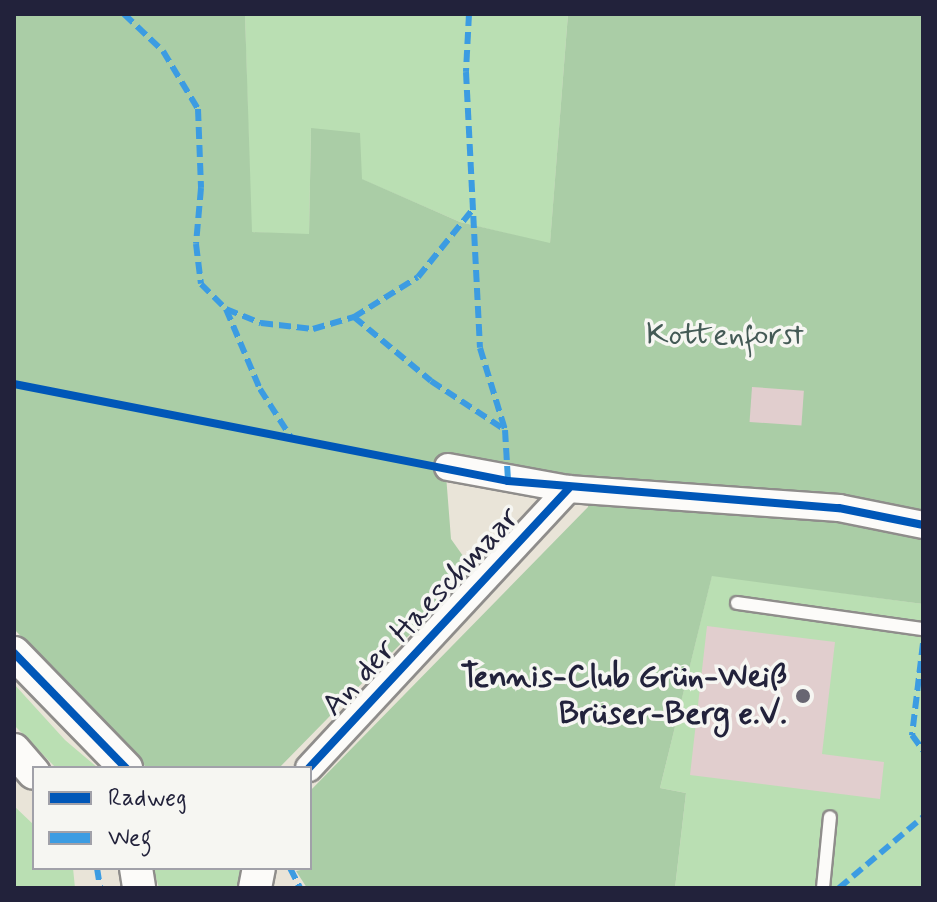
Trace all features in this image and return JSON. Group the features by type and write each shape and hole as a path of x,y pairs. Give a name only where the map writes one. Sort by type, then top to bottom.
{"street":[{"name":"An der Haeschmaar","path":"448,467 568,489 808,505 923,525"},
{"name":"An der Haeschmaar","path":"311,766 568,489"},
{"path":"14,653 124,766"},
{"path":"14,750 32,771"}],"lane":[{"path":"737,603 923,629"},
{"path":"823,888 830,817"}],"green space":[{"name":"Kottenforst","path":"14,14 245,14 252,232 309,234 311,128 360,133 362,179 460,222 550,243 568,14 923,14 923,604 712,576 660,788 686,793 675,888 307,888 296,871 312,870 312,789 588,507 591,480 446,475 451,539 473,570 281,766 145,766 14,629"},
{"path":"245,14 568,14 550,244 460,222 361,179 311,128 309,235 251,232"},
{"name":"Tennis-Club Grün-Weiß Brüser-Berg e.V.","path":"712,575 923,604 923,888 675,888 686,793 660,788"},
{"path":"14,684 65,740 96,766 54,766 14,725"},
{"path":"14,806 32,823 32,870 73,870 75,888 14,888"},
{"path":"154,870 243,870 238,888 159,888"}],"building":[{"path":"752,387 804,391 801,426 750,422"},
{"path":"707,626 835,642 822,754 884,762 880,799 690,775"}],"marked path":[{"path":"124,14 163,51 198,109 201,188 196,244 201,284 226,309 261,323 313,329 354,317 431,381 505,430"},
{"path":"469,14 466,72 480,348 505,430 508,481"},
{"path":"354,317 418,277 473,209"},
{"path":"226,309 260,389 292,439"},
{"path":"923,643 912,735 923,750"},
{"path":"839,888 923,817"},
{"path":"97,870 100,888"},
{"path":"291,870 300,888"}],"cycle path":[{"path":"14,384 508,481 839,508 923,525"},
{"path":"311,766 568,489"},
{"path":"14,653 124,766"}],"place":[{"name":"Tennis-Club Grün-Weiß Brüser-Berg e.V.","path":"803,696"}]}
